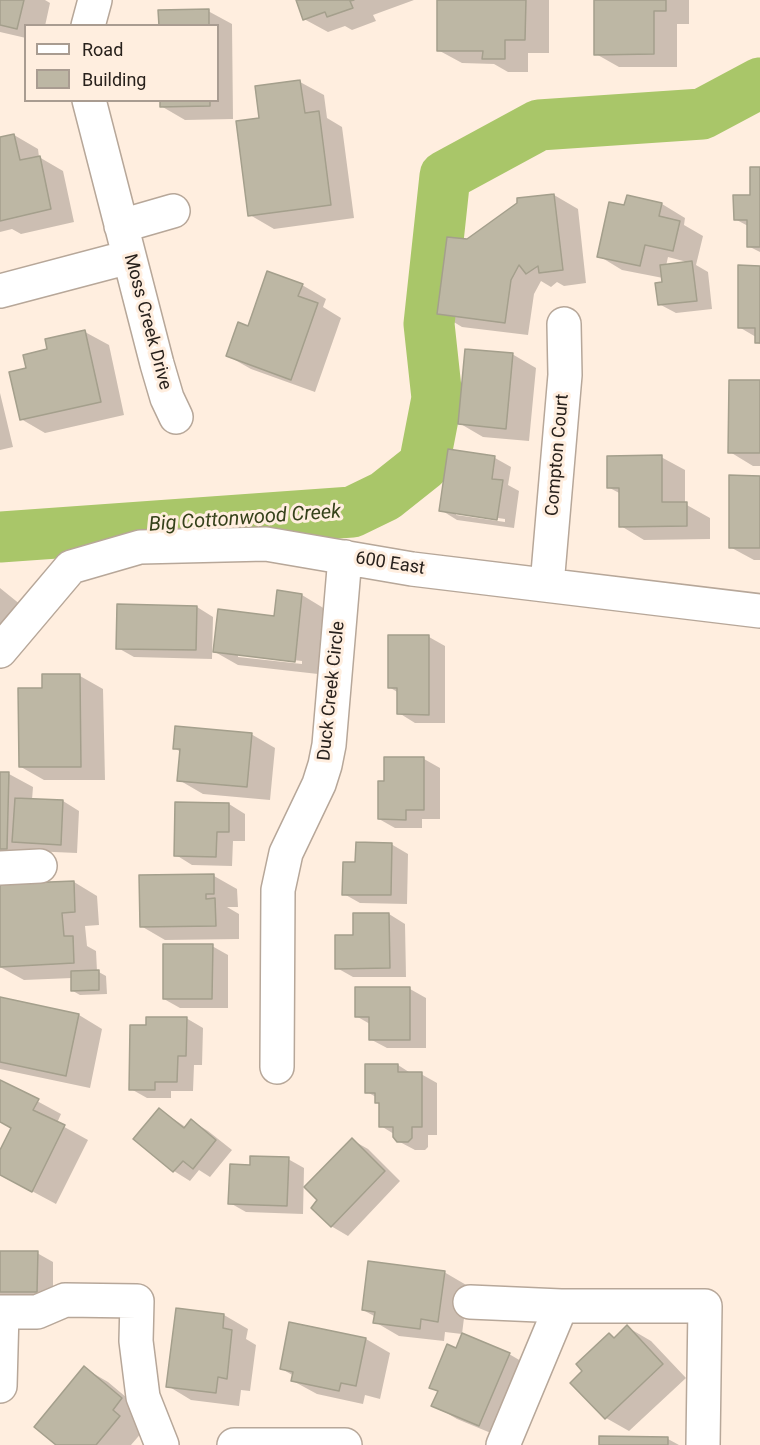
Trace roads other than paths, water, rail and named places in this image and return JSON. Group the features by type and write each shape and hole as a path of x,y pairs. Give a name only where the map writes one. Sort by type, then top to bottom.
{"street":[{"path":"89,24 95,0"},
{"name":"Moss Creek Drive","path":"90,102 163,383 176,417"},
{"path":"121,226 173,212"},
{"path":"0,291 129,257"},
{"name":"Compton Court","path":"547,585 565,375 564,324"},
{"name":"600 East","path":"0,651 71,567 140,547 266,544 412,569 760,610"},
{"name":"Duck Creek Circle","path":"277,1067 278,890 286,853 315,793 329,746 345,557"},
{"path":"0,868 40,866"},
{"path":"0,1386 2,1312 37,1312 65,1300 137,1301 136,1341 143,1397 162,1445"},
{"path":"470,1302 561,1306 705,1306 703,1445"},
{"path":"503,1445 561,1306"},
{"path":"234,1445 345,1445"}],"waterway":[{"name":"Big Cottonwood Creek","path":"0,537 352,512 385,496 424,465 437,398 429,324 445,176 539,125 702,114 760,83"}]}
